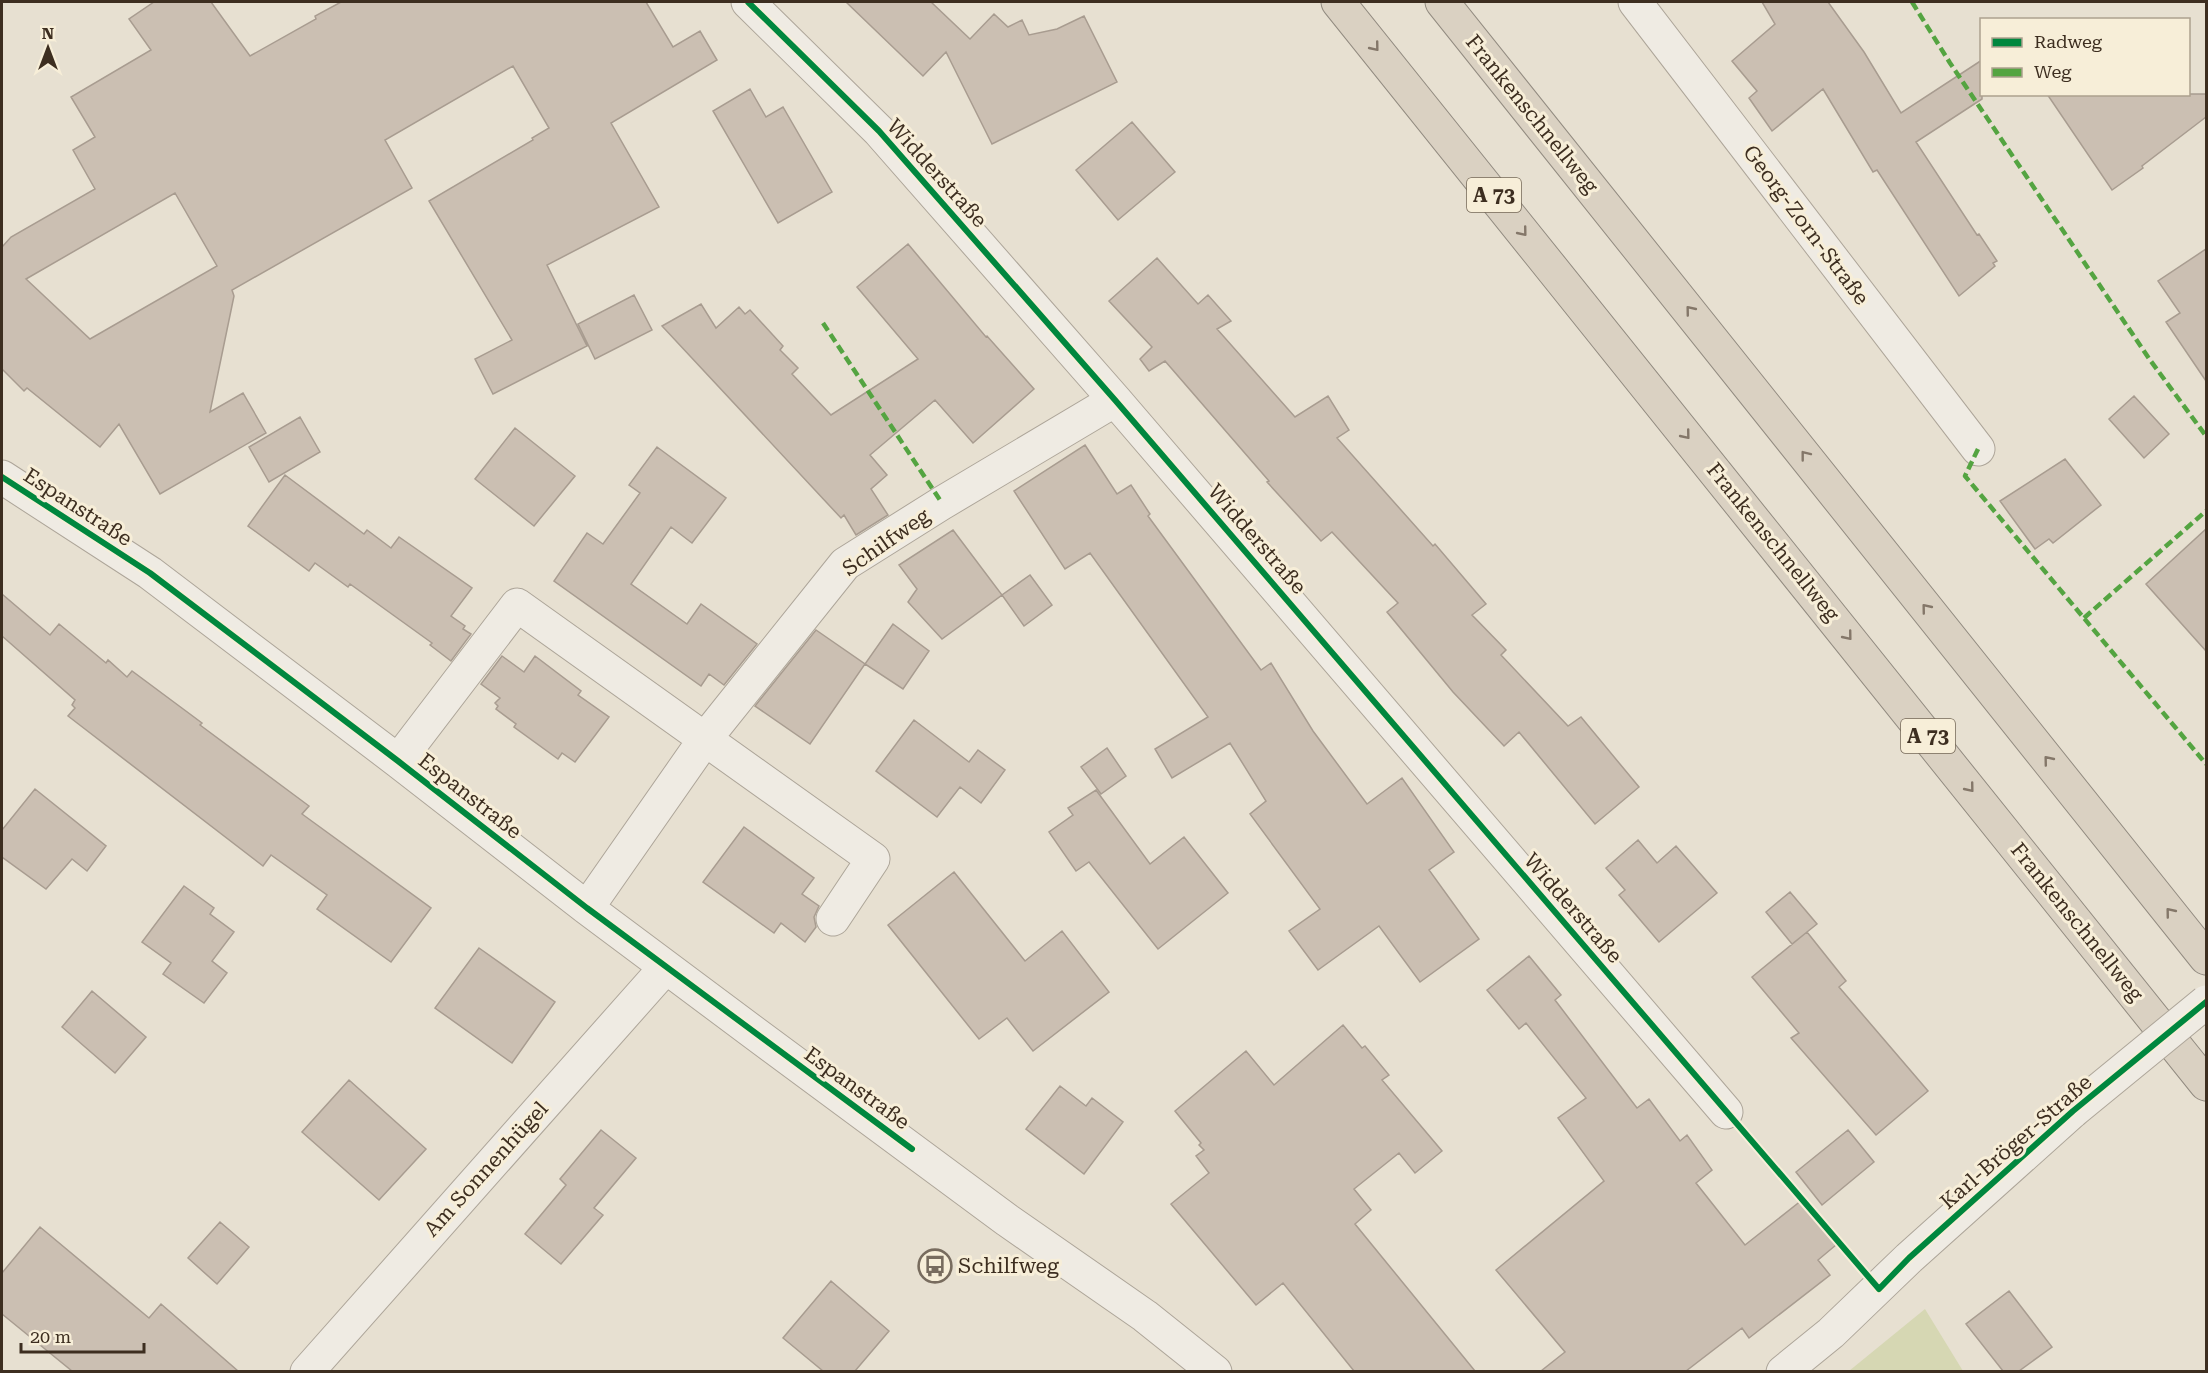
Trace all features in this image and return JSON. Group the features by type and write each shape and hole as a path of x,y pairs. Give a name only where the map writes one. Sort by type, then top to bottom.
{"highway":[{"name":"Frankenschnellweg","path":"1338,2 2206,1083"},
{"name":"Frankenschnellweg","path":"1442,2 2206,958"}],"street":[{"name":"Widderstraße","path":"748,2 879,131 1115,400 1726,1112"},
{"name":"Georg-Zorn-Straße","path":"1635,2 1978,449"},
{"name":"Schilfweg","path":"587,908 705,739 845,564 1115,400"},
{"name":"Espanstraße","path":"2,477 150,573 398,760 587,908 1007,1220 1145,1316 1215,1371"},
{"path":"398,760 517,605 873,859 832,919"},
{"name":"Am Sonnenhügel","path":"307,1371 666,967"},
{"name":"Karl-Bröger-Straße","path":"1783,1371 1831,1333 1910,1258 2073,1111 2206,1002"}],"green space":[{"path":"1925,1309 1963,1371 1849,1371"}],"building":[{"path":"154,2 211,2 250,56 316,19 315,16 341,2 646,2 673,47 700,31 717,60 611,123 659,207 547,265 587,346 493,394 475,359 512,340 429,201 533,140 532,138 549,128 513,66 385,140 412,188 232,290 234,296 210,412 243,393 266,433 160,494 119,424 100,447 27,388 24,391 2,369 2,247 11,237 95,189 73,150 95,137 71,97 151,50 129,19","holes":["175,193 217,266 90,339 26,279"]},
{"path":"846,2 931,2 970,39 994,14 1008,27 1022,20 1029,35 1057,29 1084,16 1117,82 992,144 946,52 923,76"},
{"path":"1762,2 1828,2 1864,52 1901,113 1980,61 1980,96 1982,99 1916,142 1977,235 1979,234 1997,261 1993,263 1995,266 1959,296 1877,170 1873,172 1823,89 1772,131 1749,98 1757,91 1732,61 1775,24"},
{"path":"750,89 766,117 783,107 832,192 778,223 713,111"},
{"path":"2206,94 2206,117 2112,190 2048,96"},
{"path":"1132,122 1175,172 1118,220 1076,170"},
{"path":"908,244 986,337 1034,389 973,443 935,400 870,455 887,475 871,489 888,515 856,535 844,515 841,518 662,326 701,304 716,328 739,307 745,314 750,310 783,346 780,350 798,368 792,374 831,415 918,359 857,287"},
{"path":"2206,249 2206,381 2166,322 2180,313 2158,281"},
{"path":"1157,258 1198,304 1208,295 1231,321 1217,329 1295,417 1328,396 1349,430 1337,438 1433,546 1435,544 1486,604 1472,615 1506,650 1501,655 1568,726 1581,717 1639,787 1595,824 1519,732 1504,746 1453,692 1387,612 1398,603 1332,532 1321,541 1267,482 1269,481 1165,361 1149,371 1140,359 1152,347 1109,301"},
{"path":"634,295 652,330 595,359 578,324"},
{"path":"2134,396 2169,434 2144,458 2109,419"},
{"path":"300,417 320,452 269,482 249,447"},
{"path":"515,428 575,476 534,526 475,479"},
{"path":"1085,445 1117,494 1131,485 1150,514 1148,516 1261,670 1271,663 1313,731 1367,804 1402,778 1454,852 1429,870 1479,939 1420,982 1379,926 1318,970 1289,931 1320,909 1250,814 1266,801 1230,743 1172,778 1155,749 1208,717 1090,553 1065,569 1014,491"},
{"path":"657,447 726,498 692,543 671,527 631,584 687,624 701,604 757,644 724,685 709,674 701,686 554,581 587,533 603,544 640,493 629,485"},
{"path":"2065,459 2101,505 2053,543 2049,539 2035,549 2000,501"},
{"path":"285,475 364,534 367,530 391,548 399,537 472,588 451,616 465,626 463,629 471,634 451,661 430,645 432,643 350,584 348,587 315,563 309,571 248,526"},
{"path":"2206,529 2206,651 2146,584"},
{"path":"953,530 1002,595 942,639 908,602 917,589 899,565"},
{"path":"1030,575 1052,605 1024,626 1002,595"},
{"path":"2,594 50,635 59,624 106,663 108,660 127,677 132,671 309,806 302,814 431,908 391,962 317,909 327,895 271,855 263,866 68,716 75,708 72,705 75,700 2,636"},
{"path":"893,624 929,651 903,689 865,664"},
{"path":"816,630 865,664 810,744 755,706"},
{"path":"502,656 524,672 535,656 581,691 578,695 609,717 575,762 562,753 558,759 514,727 516,724 496,709 498,706 495,703 500,698 481,684"},
{"path":"914,720 969,762 978,750 1005,770 981,803 960,787 937,817 876,771"},
{"path":"1107,748 1126,776 1101,794 1081,767"},
{"path":"35,789 106,846 87,871 72,859 46,889 2,857 2,830"},
{"path":"1096,790 1150,864 1184,837 1228,893 1158,949 1089,862 1076,871 1049,832 1073,815 1068,808"},
{"path":"744,827 814,878 802,894 819,906 814,917 816,927 805,942 781,923 774,933 703,882"},
{"path":"1638,840 1657,863 1676,846 1717,893 1659,942 1619,895 1625,890 1606,868"},
{"path":"954,872 1025,961 1062,931 1109,992 1033,1051 1007,1018 979,1039 888,925"},
{"path":"184,886 214,908 210,914 234,932 212,961 227,973 204,1003 163,974 171,963 142,942"},
{"path":"1790,892 1817,924 1792,944 1766,912"},
{"path":"1807,932 1846,981 1839,987 1928,1091 1876,1135 1791,1038 1799,1033 1752,977"},
{"path":"479,948 555,1002 512,1063 435,1008"},
{"path":"1529,956 1561,995 1555,1000 1637,1108 1649,1099 1680,1141 1687,1135 1712,1170 1696,1183 1745,1245 1802,1200 1836,1245 1818,1260 1830,1275 1749,1338 1742,1328 1686,1371 1541,1371 1565,1352 1496,1270 1604,1181 1558,1118 1586,1098 1526,1023 1519,1029 1487,990"},
{"path":"92,991 146,1037 115,1073 62,1027"},
{"path":"1343,1025 1362,1048 1365,1046 1389,1075 1382,1080 1442,1151 1415,1173 1399,1153 1354,1189 1371,1210 1355,1224 1475,1371 1354,1371 1283,1283 1256,1305 1171,1204 1209,1173 1196,1156 1204,1150 1199,1145 1201,1143 1175,1111 1246,1051 1274,1085"},
{"path":"349,1080 426,1149 379,1200 302,1132"},
{"path":"1060,1086 1086,1106 1092,1098 1123,1122 1084,1174 1026,1129"},
{"path":"601,1130 636,1158 594,1208 603,1215 561,1264 525,1234 566,1185 560,1179"},
{"path":"1848,1130 1874,1162 1822,1205 1796,1172"},
{"path":"220,1222 249,1247 217,1284 188,1258"},
{"path":"40,1227 149,1318 161,1304 238,1371 72,1371 2,1314 2,1273"},
{"path":"831,1281 889,1331 855,1371 823,1371 783,1338"},
{"path":"2009,1291 2052,1347 2019,1371 2003,1371 1966,1324"}],"marked path":[{"path":"1912,2 1950,63 2150,360 2206,436"},
{"path":"823,323 942,503"},
{"path":"1978,449 1965,476 2206,764"},
{"path":"2084,618 2206,511"}],"cycle path":[{"path":"748,2 879,131 1115,400 1879,1289 1909,1258 2073,1111 2206,1002"},
{"path":"2,477 150,573 587,908 912,1149"}],"place":[{"name":"Schilfweg","path":"935,1266"}]}
